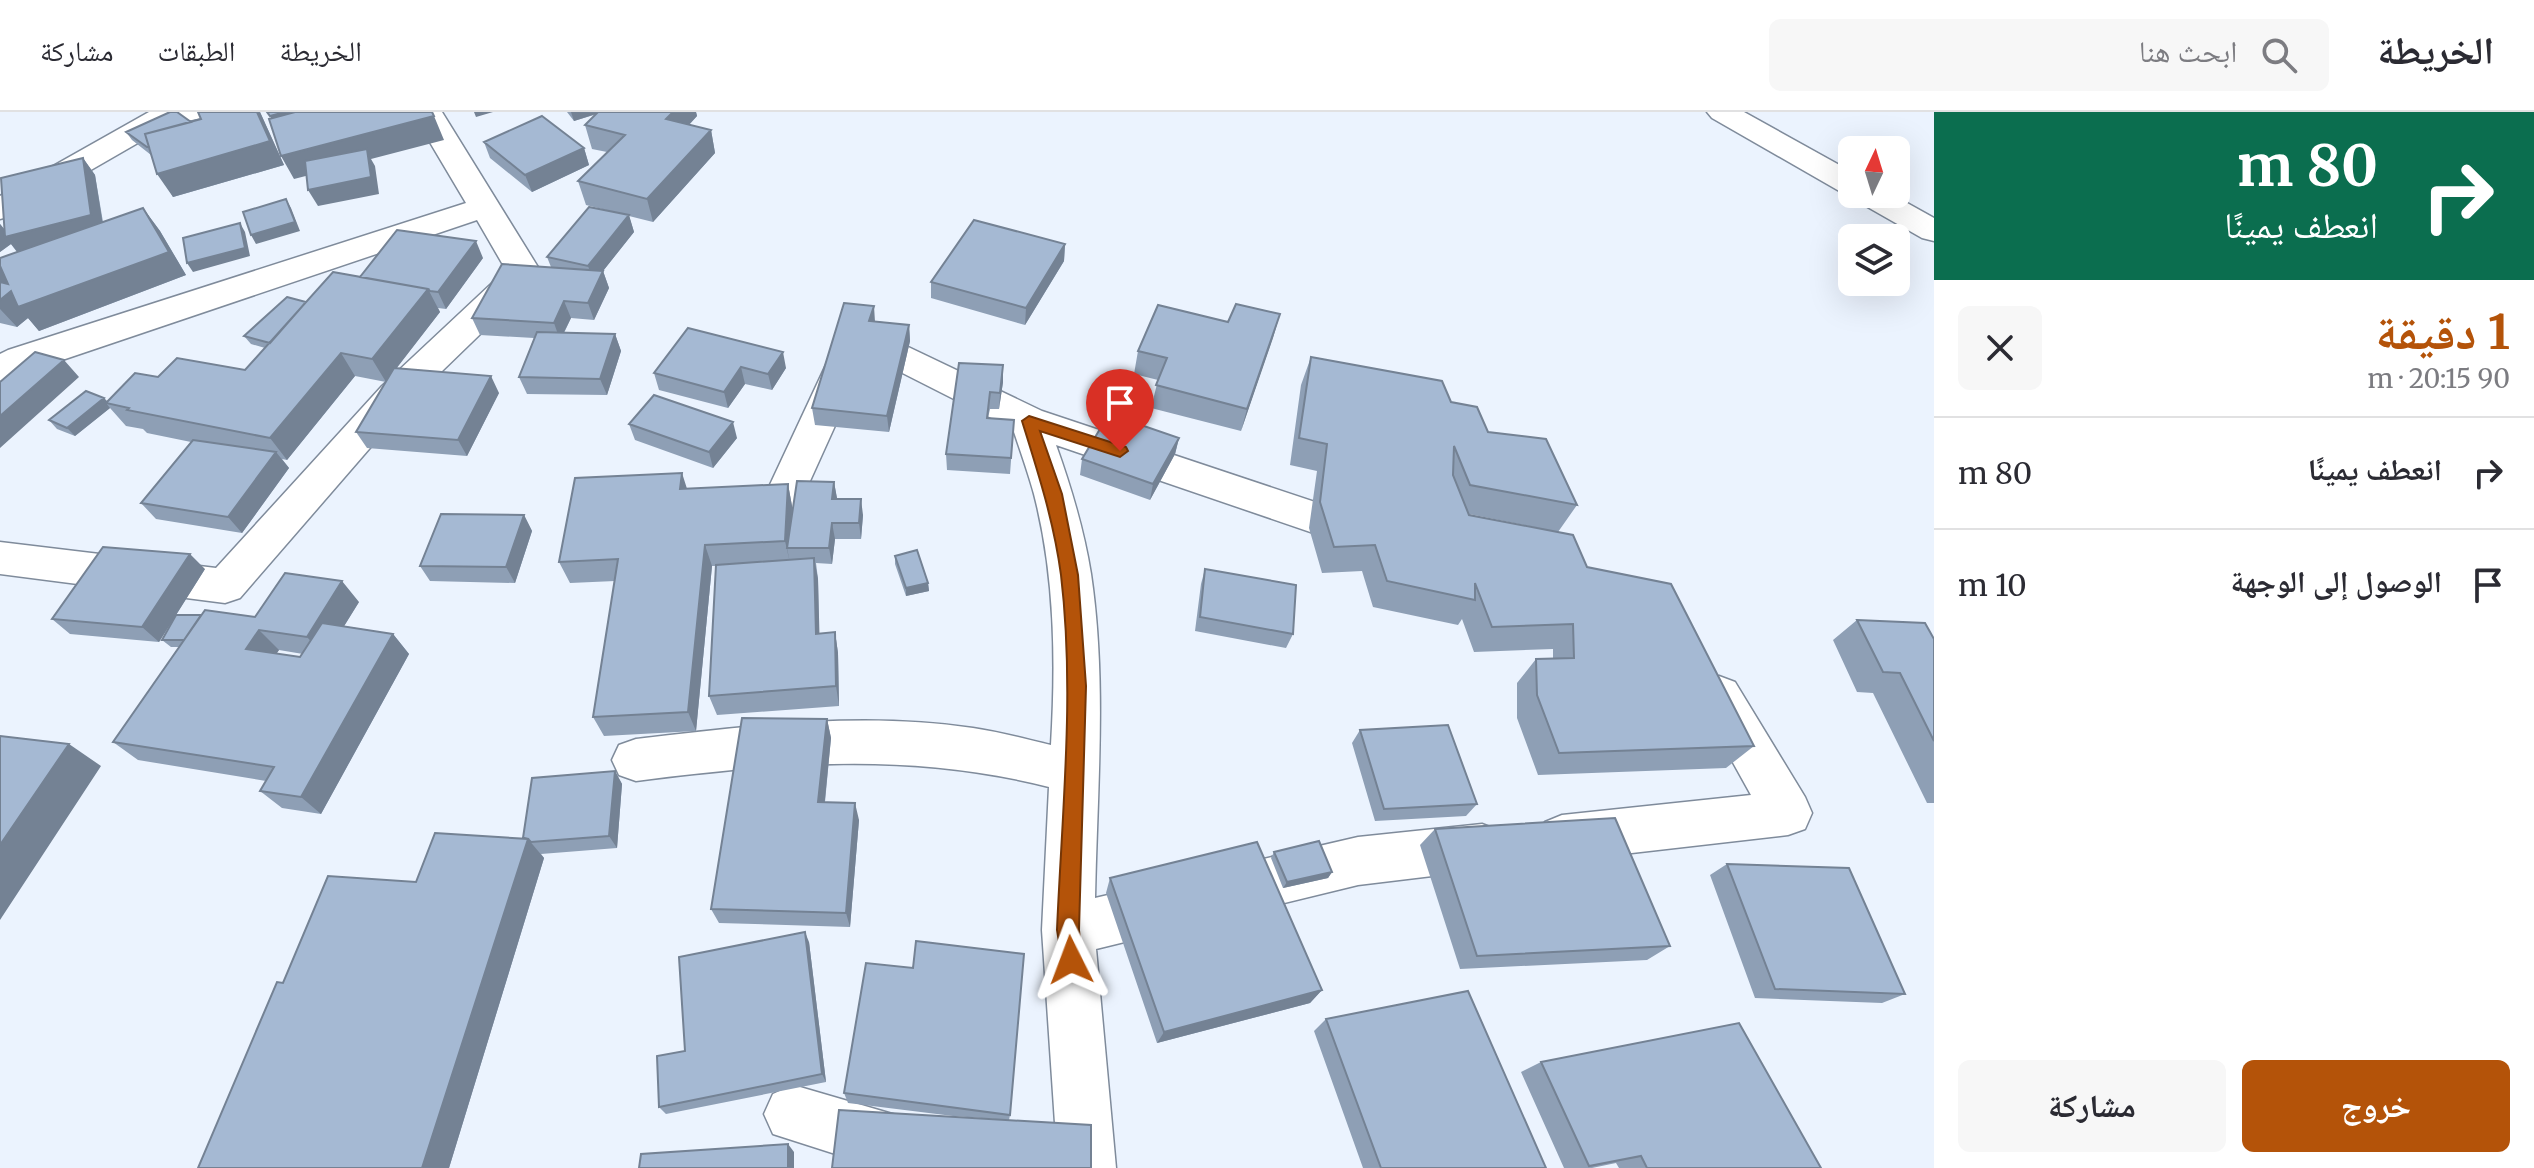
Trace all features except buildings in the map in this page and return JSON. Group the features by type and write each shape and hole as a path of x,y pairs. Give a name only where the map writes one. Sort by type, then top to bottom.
{"street":[{"path":"0,209 160,118 191,112"},
{"path":"0,558 225,586 395,395 524,272 427,112"},
{"path":"1722,112 1838,177"},
{"path":"0,368 485,207"},
{"path":"1893,208 1934,231"},
{"path":"713,515 772,523 858,335 1029,421 1313,515 1401,548"},
{"path":"1029,421 1054,494 1070,575 1077,686 1068,930 1087,1168"},
{"path":"1068,930 1358,861 1788,813 1697,659"},
{"path":"636,760 749,745 881,742 963,748 1074,772"},
{"path":"793,1114 978,1168"}],"route":[{"path":"1071,960 1068,930 1077,686 1070,575 1054,494 1029,421 1120,451"}]}
